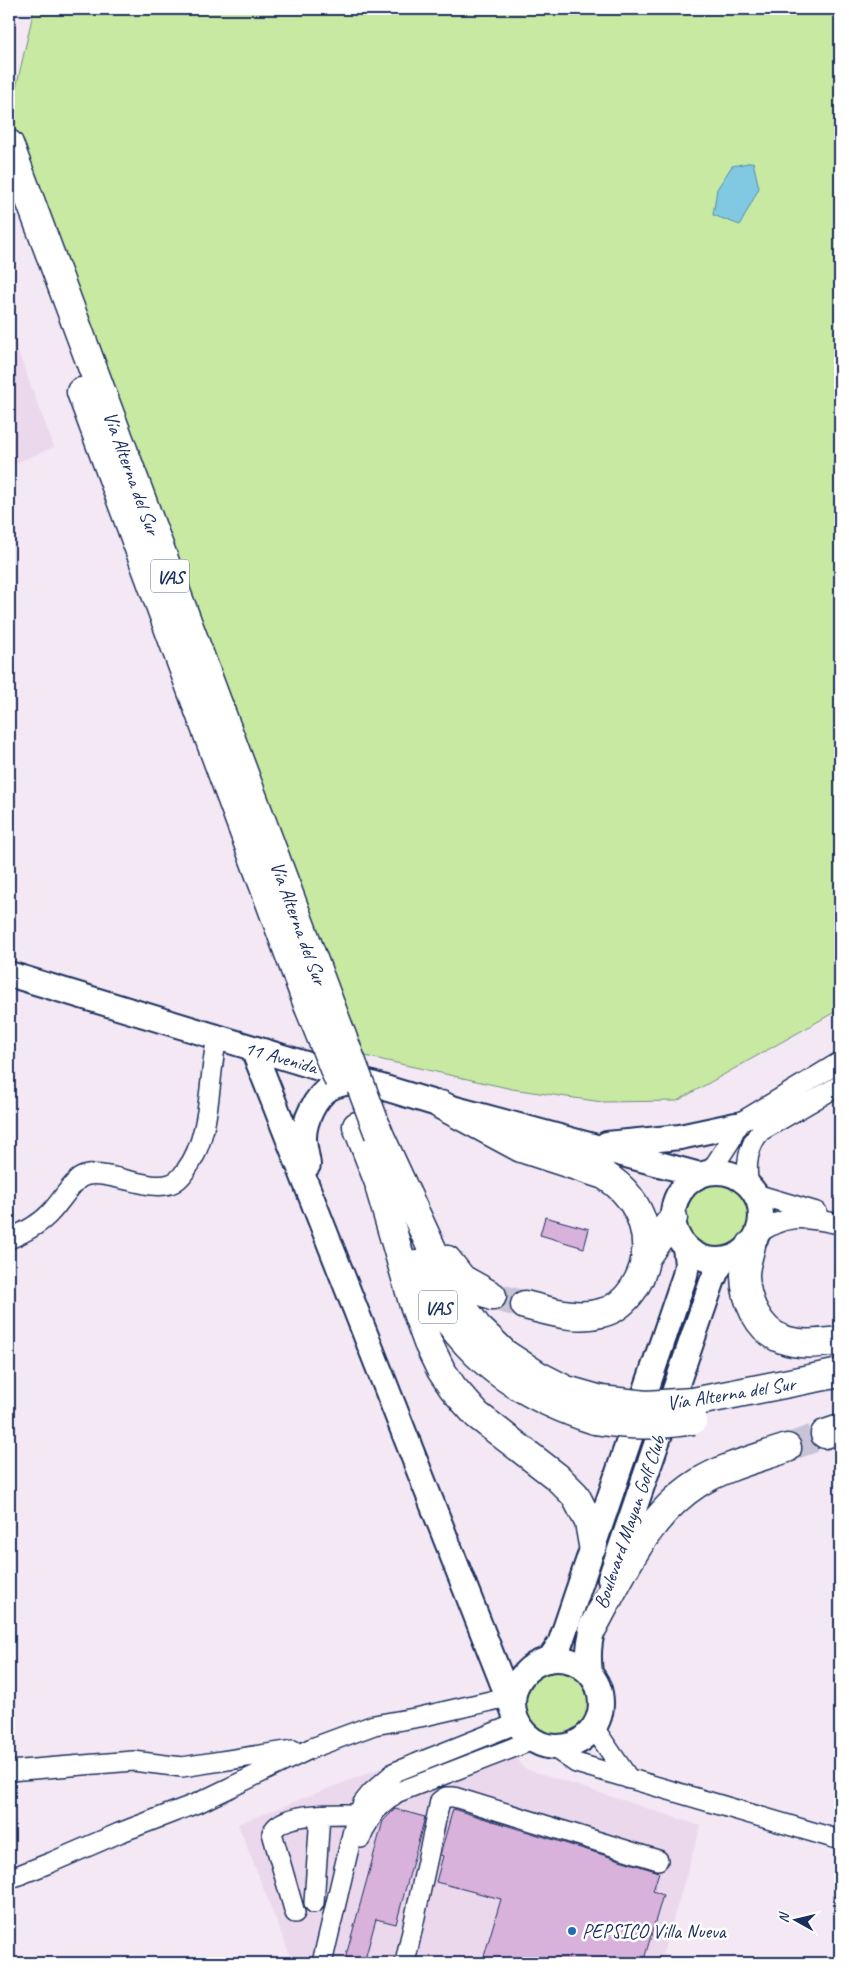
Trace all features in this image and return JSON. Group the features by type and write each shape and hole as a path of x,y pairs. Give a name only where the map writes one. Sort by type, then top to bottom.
{"highway":[{"name":"Vía Alterna del Sur","path":"9,144 320,1006"},
{"name":"Vía Alterna del Sur","path":"9,198 320,1006 374,1136 450,1288 477,1326 505,1354 537,1376 566,1390 622,1425 666,1425 693,1411 840,1373"},
{"path":"441,1105 521,1148 589,1169 615,1182 635,1204 641,1216 646,1233 646,1257 643,1270 630,1294 621,1303 602,1313 572,1316 525,1305"},
{"name":"Vía Alterna del Sur","path":"374,1136 380,1189 430,1295 446,1319 469,1347 496,1371 525,1390 562,1409 598,1410"},
{"path":"374,1136 451,1267 468,1283 492,1296"},
{"path":"380,1189 413,1302 441,1370 453,1388 478,1415 569,1488 585,1513 593,1545"},
{"path":"646,1257 675,1207"},
{"path":"754,1240 745,1274 746,1288 752,1308 766,1328 782,1339 791,1341 817,1343 840,1341"},
{"name":"Vía Alterna del Sur","path":"693,1411 840,1392"},
{"path":"593,1627 642,1540 668,1507 689,1489 706,1479 787,1448"}],"main road":[{"name":"11 Avenida","path":"9,974 441,1105 705,1174"},
{"path":"253,1049 478,1622 525,1724 566,1747 586,1737 594,1728 599,1718 601,1706 598,1689 590,1674 581,1666 571,1662 518,1662 506,1657 496,1648 478,1622"},
{"path":"312,1196 304,1137 306,1124 311,1112 330,1088 343,1083 361,1081"},
{"path":"589,1145 680,1137 736,1125"},
{"name":"11 Avenida","path":"555,1136 659,1176 667,1182 675,1207"},
{"path":"705,1174 732,1174 753,1190 762,1215 754,1240 744,1252 724,1260 703,1258 685,1247 678,1238 675,1207 683,1188 705,1174"},
{"name":"Boulevard Mayan Golf Club","path":"543,1662 560,1644 685,1275 687,1264 685,1247"},
{"name":"Boulevard Mayan Golf Club","path":"590,1674 588,1654 593,1627 716,1270 724,1260"},
{"path":"525,1724 516,1690 528,1670 543,1662"}],"street":[{"path":"9,1239 49,1214 80,1178 92,1174 156,1186 170,1185 179,1179 190,1166 203,1138 217,1038"},
{"path":"705,1174 731,1140 736,1125 840,1062"},
{"path":"840,1086 761,1130 754,1138 749,1150 747,1176 753,1190 840,1219"},
{"path":"754,1240 773,1224 791,1219 809,1218 840,1224"},
{"path":"9,1879 200,1802 312,1748 374,1725 420,1718 460,1708 525,1724 576,1764 840,1840"},
{"path":"322,1963 358,1814 370,1793 395,1772 525,1724"},
{"path":"331,1963 361,1838 376,1810 396,1794 525,1724"},
{"path":"594,1728 629,1779"},
{"path":"9,1771 133,1761 182,1767 312,1748"},
{"path":"405,1963 440,1801 446,1797 454,1797 658,1860"},
{"path":"295,1913 272,1832 274,1826 280,1822 320,1814 358,1814"},
{"path":"314,1903 320,1814"}],"shaded area":[{"path":"9,328 54,447 9,466"},
{"path":"498,1722 523,1768 701,1826 660,1963 293,1963 238,1824"}],"green space":[{"path":"34,9 840,9 840,1009 677,1101 602,1102 512,1089 365,1056 9,149 9,119"},
{"path":"717,1180 737,1186 747,1196 753,1216 747,1236 737,1246 717,1252 697,1246 687,1236 681,1216 687,1196 697,1186"},
{"path":"557,1668 577,1674 587,1684 593,1704 587,1724 577,1734 557,1740 537,1734 527,1724 521,1704 527,1684 537,1674"}],"water":[{"path":"753,162 759,188 740,225 713,215 717,189 732,166"}],"building":[{"path":"545,1217 589,1229 584,1248 540,1235"},
{"path":"810,1431 810,1439 819,1448 801,1455 802,1443 797,1436"},
{"path":"395,1809 425,1817 396,1924 376,1919 364,1963 344,1963 383,1821"},
{"name":"PEPSICO Villa Nueva","path":"453,1809 659,1872 653,1891 663,1895 643,1963 482,1963 501,1899 436,1882 443,1856 440,1855"}],"tunnel":[{"path":"492,1296 525,1305"},
{"path":"787,1448 825,1434"}],"place":[{"name":"PEPSICO Villa Nueva","path":"572,1931"}]}
